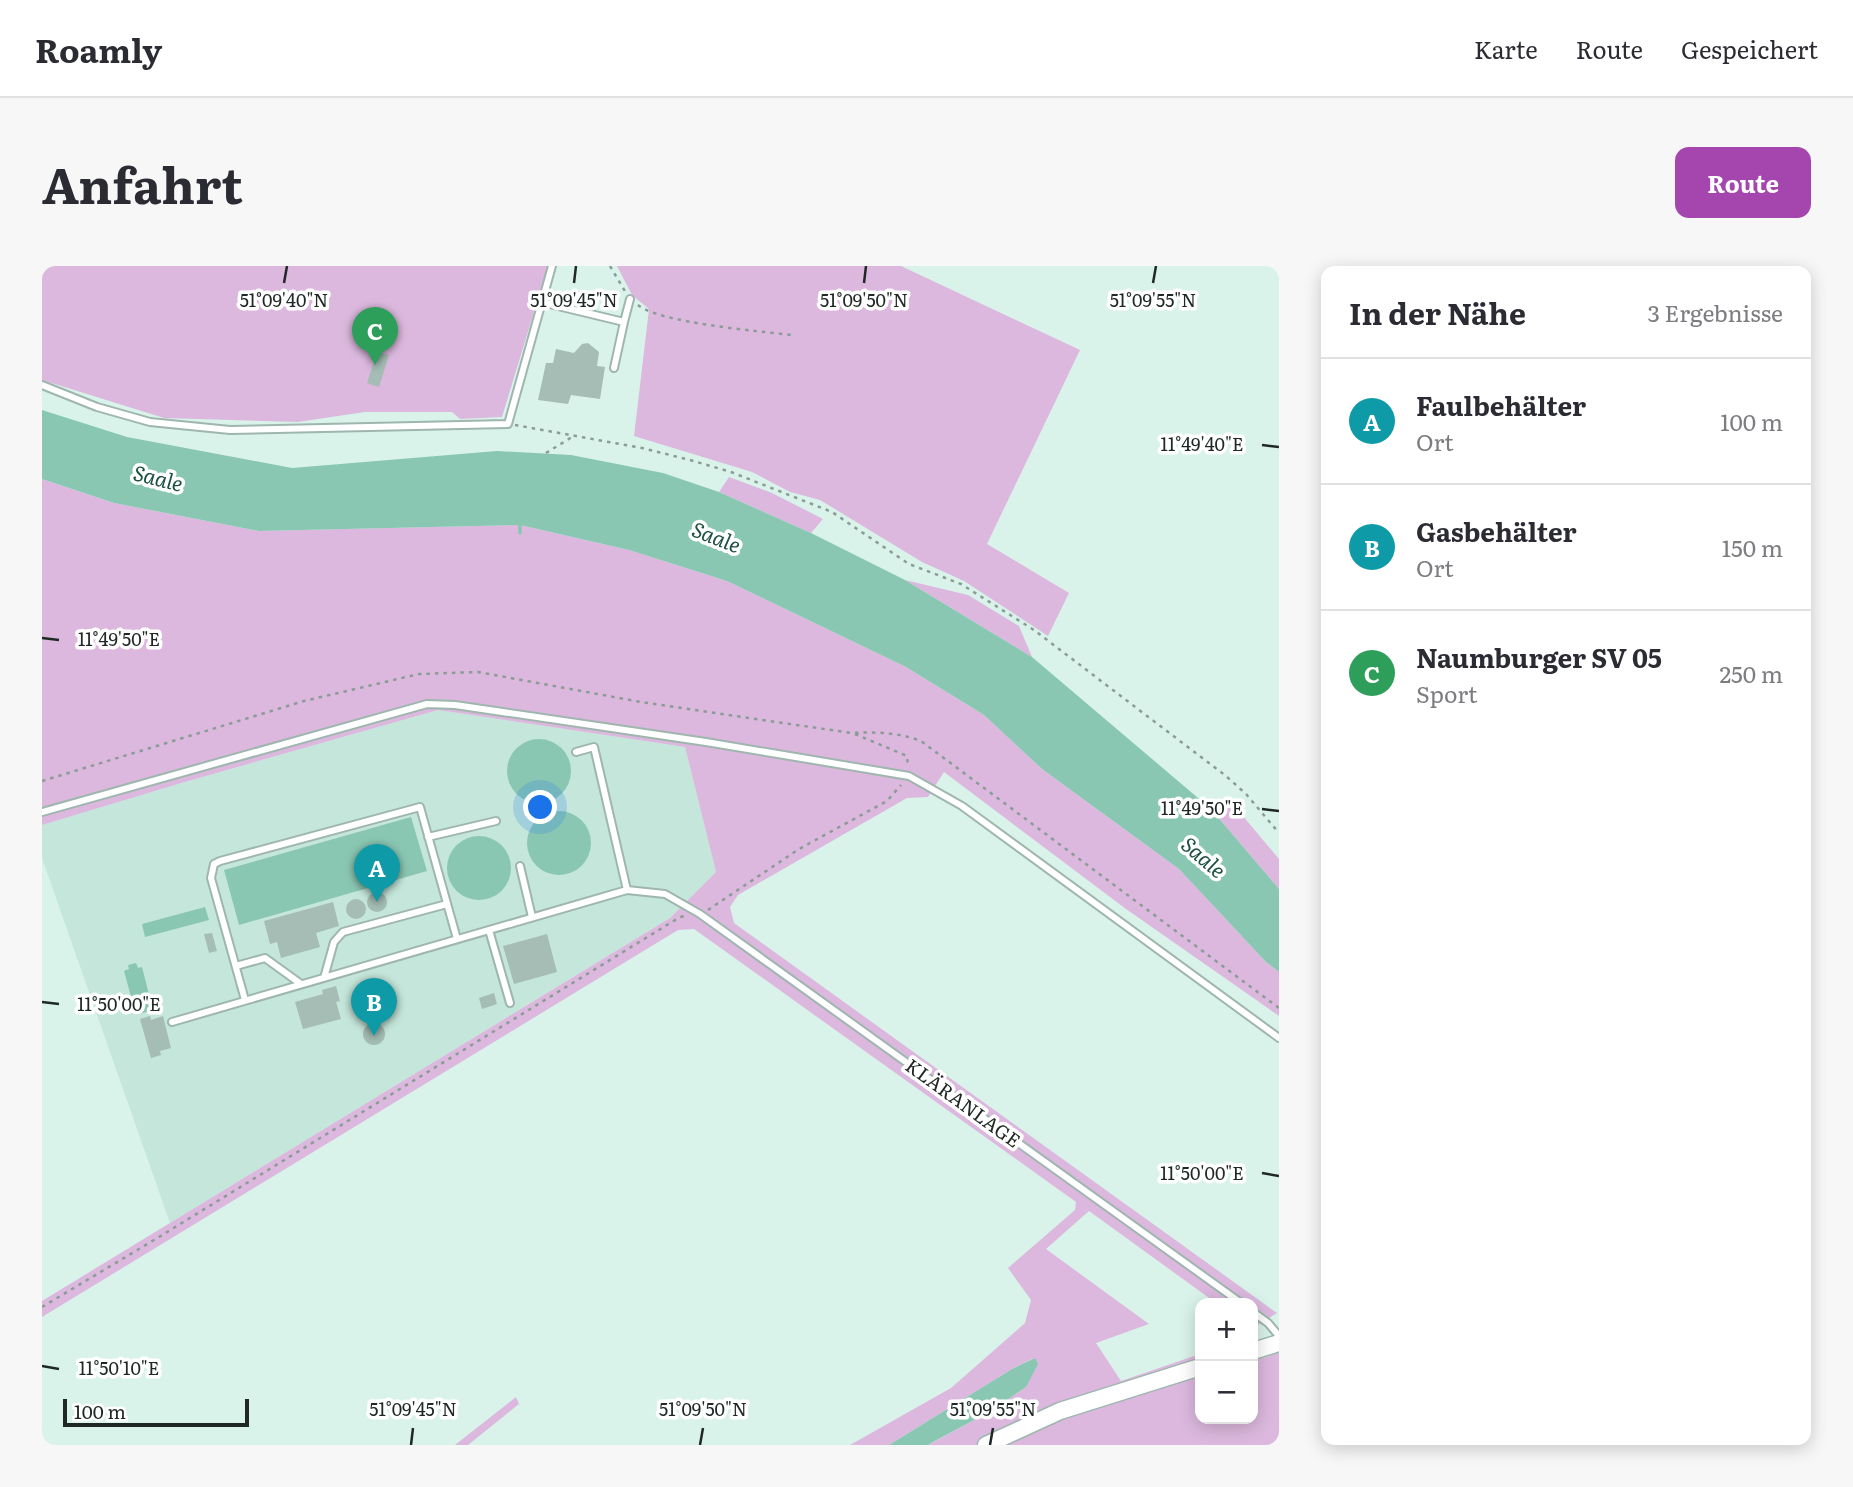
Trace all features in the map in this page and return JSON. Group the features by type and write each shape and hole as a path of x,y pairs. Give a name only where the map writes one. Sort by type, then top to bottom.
{"street":[{"path":"1258,1349 1279,1343"},
{"path":"986,1445 1060,1411 1195,1369"}],"lane":[{"path":"42,385 97,407 150,422 230,430 508,424 552,266"},
{"path":"614,368 630,299"},
{"path":"541,302 624,322"},
{"path":"42,812 427,704 455,705 706,742 909,776 962,806 1279,1038"},
{"path":"172,1022 627,890 594,747 576,752"},
{"path":"246,1000 211,878 214,864 420,807 457,939"},
{"path":"428,837 496,821"},
{"path":"520,866 532,917"},
{"name":"KLÄRANLAGE","path":"627,890 665,894 684,904 1234,1298"},
{"path":"324,978 334,942 342,932 447,904"},
{"path":"489,930 510,1003"},
{"path":"236,966 265,958 301,984"},
{"path":"1258,1315 1279,1336"}],"path":[{"path":"610,266 630,299 644,310 670,318 792,335"},
{"path":"508,424 642,448 731,472 832,512 909,564 961,583 1034,630 1226,776 1246,794 1279,833"},
{"path":"546,453 572,437"},
{"path":"42,781 304,701 419,674 478,672 641,702 851,733 884,731 920,741 1279,1008"},
{"path":"42,1307 680,917 700,915 799,849 887,801 909,776 907,756 851,733"}],"shaded area":[{"path":"42,266 548,266 502,417 460,419 452,412 365,412 298,422 164,418 42,380"},
{"path":"617,266 901,266 1080,350 987,544 1069,593 1048,636 964,581 922,562 820,500 790,492 752,472 634,436 649,309 632,295"},
{"path":"729,477 772,493 823,519 811,533 719,492"},
{"path":"42,479 114,503 259,531 520,525 629,550 727,581 906,667 984,715 1042,769 1179,869 1266,962 1279,972 1279,1016 1126,909 944,772 928,797 907,798 738,895 730,907 734,923 1256,1298 1209,1298 1089,1211 1046,1249 1149,1324 1096,1343 1121,1381 1195,1356 1195,1424 1258,1424 1258,1346 1263,1358 1279,1353 1279,1445 928,1445 991,1411 1026,1387 1034,1358 889,1445 850,1445 951,1388 1025,1323 1031,1300 1008,1268 1075,1210 1076,1202 694,929 678,930 42,1317 42,1301 670,918 716,872 685,747 438,710 42,825"},
{"path":"905,580 968,595 1019,626 1032,657"},
{"path":"438,710 685,747 716,872 670,918 170,1223 42,858 42,825"},
{"path":"1232,803 1279,859 1279,889 1211,809"},
{"path":"1258,1299 1277,1313 1258,1325"},
{"path":"516,1397 519,1404 468,1445 455,1445"}],"water":[{"name":"Saale","path":"42,410 127,437 292,468 497,451 571,455 663,473 719,492 811,533 905,580 1032,657 1211,809 1279,889 1279,972 1266,962 1179,869 1042,769 984,715 906,667 727,581 629,550 520,525 259,531 114,503 42,479"},
{"path":"533,739 545,739 562,748 569,759 569,783 562,794 545,803 533,803 521,798 512,789 507,777 507,765 512,753 521,744"},
{"path":"559,811 571,813 582,820 589,831 589,855 582,866 571,873 559,875 547,873 536,866 529,855 527,843 529,831 536,820 547,813"},
{"path":"411,817 427,871 239,925 224,870"},
{"path":"473,836 485,836 502,845 509,856 509,880 502,891 485,900 473,900 461,895 452,886 447,874 447,862 452,850 461,841"},
{"path":"205,907 209,920 145,937 142,924"},
{"path":"136,963 138,968 142,967 153,1010 136,1015 124,971 129,969 128,965"},
{"path":"1035,1358 1038,1364 1026,1387 991,1411 928,1445 889,1445 1012,1369"}],"building":[{"path":"588,343 599,352 597,366 605,367 600,399 571,395 568,404 538,400 546,363 553,363 556,349 574,353 582,344"},
{"path":"377,352 389,355 379,387 367,383"},
{"path":"377,892 384,895 387,902 384,909 377,912 370,909 367,902 370,895"},
{"path":"356,899 363,902 366,909 363,916 356,919 349,916 346,909 349,902"},
{"path":"333,902 339,926 316,933 320,947 281,958 277,942 270,944 264,921"},
{"path":"212,933 217,951 209,953 204,934"},
{"path":"547,934 557,972 514,984 503,946"},
{"path":"336,986 340,1001 336,1002 341,1019 303,1029 295,1002 323,994 322,990"},
{"path":"494,993 497,1004 482,1009 479,998"},
{"path":"150,1016 151,1020 163,1016 171,1048 160,1051 161,1055 151,1058 140,1019"},
{"path":"374,1023 382,1026 385,1034 382,1042 374,1045 366,1042 363,1034 366,1026"}],"waterway":[{"path":"520,521 520,533"}],"place":[{"name":"Naumburger SV 05","path":"375,365"},
{"name":"Faulbehälter","path":"377,902"},
{"name":"Gasbehälter","path":"374,1036"}]}
